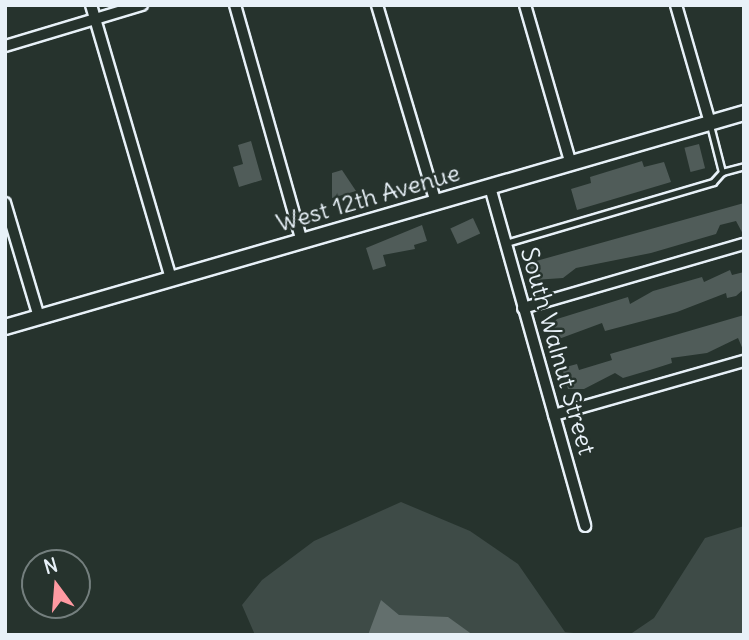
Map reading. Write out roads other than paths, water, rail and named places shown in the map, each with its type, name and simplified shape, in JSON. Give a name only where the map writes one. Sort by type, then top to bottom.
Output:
[{"type":"main road","name":"West 12th Avenue","points":[[5,327],[744,113]]},
{"type":"street","points":[[91,5],[171,279]]},
{"type":"street","points":[[5,46],[142,5]]},
{"type":"street","points":[[235,5],[302,241]]},
{"type":"street","points":[[377,5],[436,203]]},
{"type":"street","points":[[525,5],[571,163]]},
{"type":"street","points":[[676,5],[710,123]]},
{"type":"street","name":"South Walnut Street","points":[[490,187],[585,526]]},
{"type":"street","points":[[5,203],[39,317]]},
{"type":"street","points":[[523,308],[744,244]]},
{"type":"street","points":[[554,415],[744,361]]},
{"type":"lane","points":[[710,123],[722,172]]},
{"type":"lane","points":[[506,243],[713,182],[722,172],[744,166]]}]
